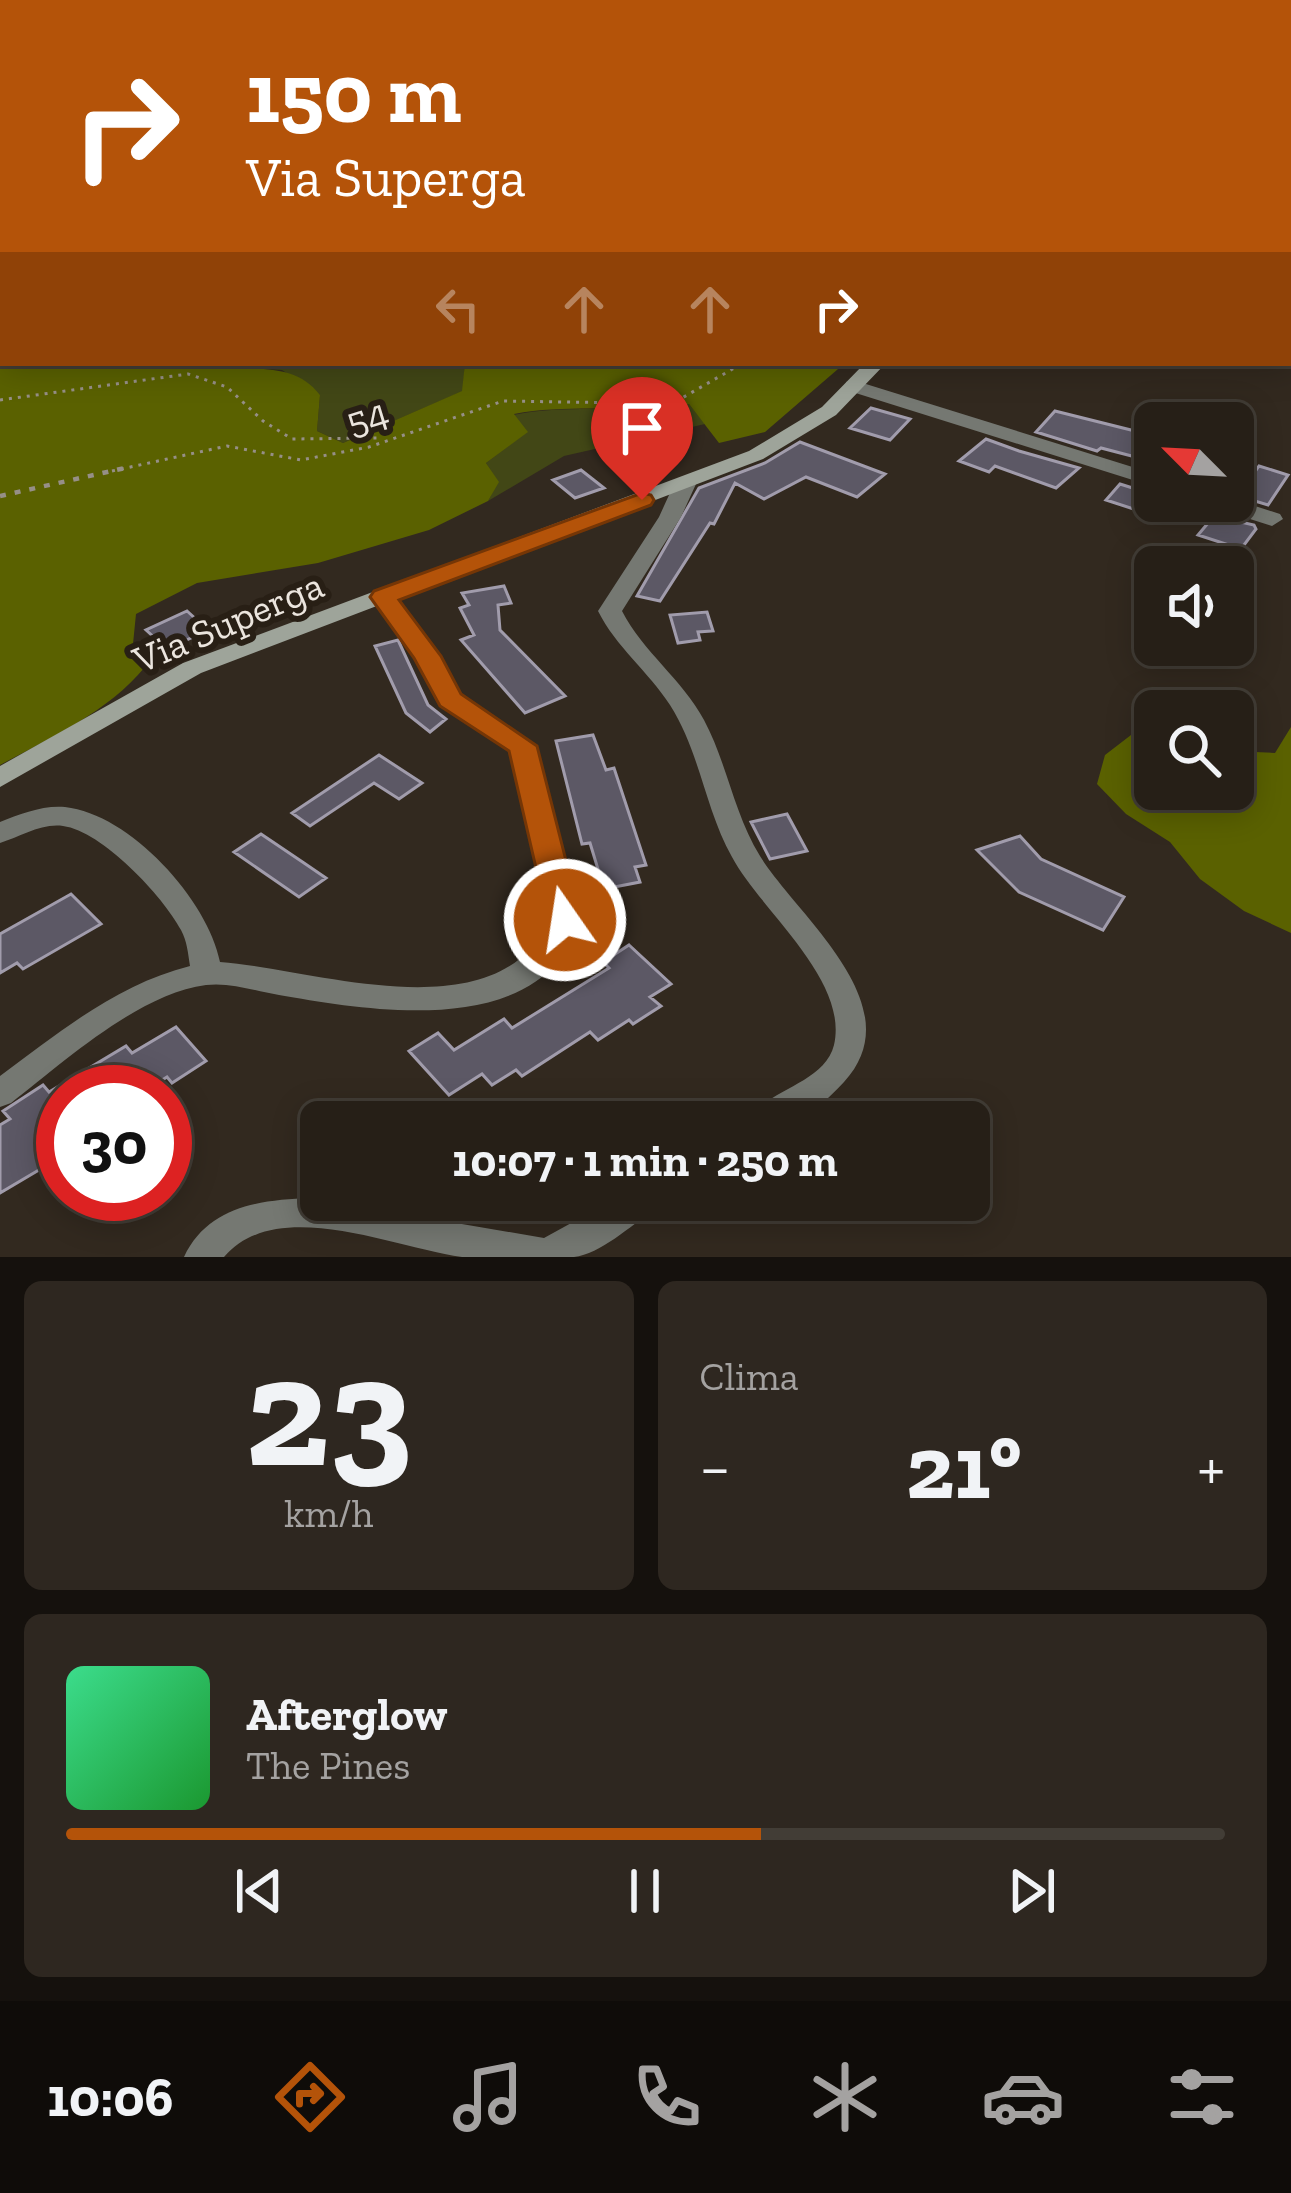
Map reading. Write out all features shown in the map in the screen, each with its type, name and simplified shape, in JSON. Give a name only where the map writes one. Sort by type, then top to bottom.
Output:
[{"type":"street","name":"Via Superga","points":[[0,778],[192,668],[756,455],[830,411],[873,366]]},
{"type":"street","points":[[854,386],[1134,474]]},
{"type":"street","points":[[685,484],[670,517],[610,611],[620,633],[682,705],[748,861],[823,959],[849,1008],[850,1047],[818,1089],[798,1101]]},
{"type":"street","points":[[1254,513],[1272,519]]},
{"type":"street","points":[[0,1094],[79,1035],[162,986],[207,974],[391,1000],[508,985],[548,952],[565,920],[522,746],[450,700],[428,656],[383,597]]},
{"type":"street","points":[[0,832],[32,819],[71,818],[101,832],[164,883],[198,933],[207,974]]},
{"type":"street","points":[[202,1257],[207,1246],[247,1219],[300,1217]]},
{"type":"street","points":[[343,1221],[490,1251],[543,1254],[603,1221]]},
{"type":"path","name":"54","points":[[0,496],[227,446],[302,460],[369,447],[503,401],[628,403],[682,398],[738,366]]},
{"type":"path","points":[[0,400],[188,374],[227,386],[292,440],[385,439]]},
{"type":"green space","points":[[0,366],[247,366],[279,371],[297,376],[320,395],[317,431],[343,443],[462,391],[465,366],[842,366],[765,432],[719,443],[689,404],[514,414],[528,432],[486,463],[499,482],[488,501],[429,530],[318,563],[197,583],[136,614],[133,644],[145,667],[96,711],[0,765]]},
{"type":"green space","points":[[465,366],[463,391],[343,443],[317,431],[320,395],[282,370],[248,368]]},
{"type":"green space","points":[[689,404],[705,424],[564,456],[488,501],[498,482],[486,463],[527,432],[513,415]]},
{"type":"green space","points":[[1291,727],[1291,933],[1244,911],[1200,879],[1170,842],[1126,814],[1097,784],[1105,755],[1134,735],[1134,810],[1254,810],[1254,752],[1275,753]]},
{"type":"building","points":[[871,408],[910,419],[890,440],[850,428]]},
{"type":"building","points":[[1055,411],[1134,431],[1134,457],[1097,451],[1036,432]]},
{"type":"building","points":[[986,439],[1079,468],[1056,488],[995,466],[989,472],[959,461]]},
{"type":"building","points":[[800,442],[885,474],[857,497],[806,477],[764,499],[735,483],[714,524],[710,523],[660,601],[637,596],[699,488],[765,463]]},
{"type":"building","points":[[1259,466],[1288,475],[1268,505],[1254,501],[1254,473]]},
{"type":"building","points":[[581,470],[604,488],[575,498],[553,480]]},
{"type":"building","points":[[1120,484],[1134,488],[1134,509],[1106,500]]},
{"type":"building","points":[[1209,522],[1241,522],[1256,529],[1243,546],[1198,535]]},
{"type":"building","points":[[504,586],[511,603],[498,605],[500,630],[565,696],[525,713],[461,640],[474,635],[460,608],[469,605],[462,593]]},
{"type":"building","points":[[187,611],[208,630],[167,649],[146,630]]},
{"type":"building","points":[[707,612],[713,631],[698,632],[700,640],[678,643],[670,615]]},
{"type":"building","points":[[398,640],[428,705],[446,719],[430,732],[406,713],[375,646]]},
{"type":"building","points":[[593,735],[606,770],[614,768],[646,865],[635,867],[640,882],[604,889],[590,843],[582,844],[556,741]]},
{"type":"building","points":[[379,755],[422,783],[399,799],[374,783],[310,826],[292,813]]},
{"type":"building","points":[[787,814],[807,851],[770,859],[751,822]]},
{"type":"building","points":[[261,834],[326,878],[299,897],[234,852]]},
{"type":"building","points":[[1020,836],[1041,859],[1124,897],[1103,930],[1019,892],[977,850]]},
{"type":"building","points":[[71,894],[101,924],[23,969],[17,963],[0,973],[0,934]]},
{"type":"building","points":[[629,945],[671,984],[650,997],[661,1006],[633,1024],[629,1020],[598,1040],[590,1032],[522,1076],[516,1070],[492,1085],[482,1074],[449,1095],[409,1051],[438,1033],[454,1050],[504,1019],[512,1028],[609,968],[603,962]]},
{"type":"building","points":[[176,1027],[206,1061],[192,1070],[192,1065],[94,1065],[126,1046],[132,1053]]},
{"type":"building","points":[[36,1090],[36,1172],[0,1193],[0,1125],[10,1119],[3,1111]]},
{"type":"route","points":[[565,920],[522,746],[450,700],[428,656],[383,597],[642,500]]}]
